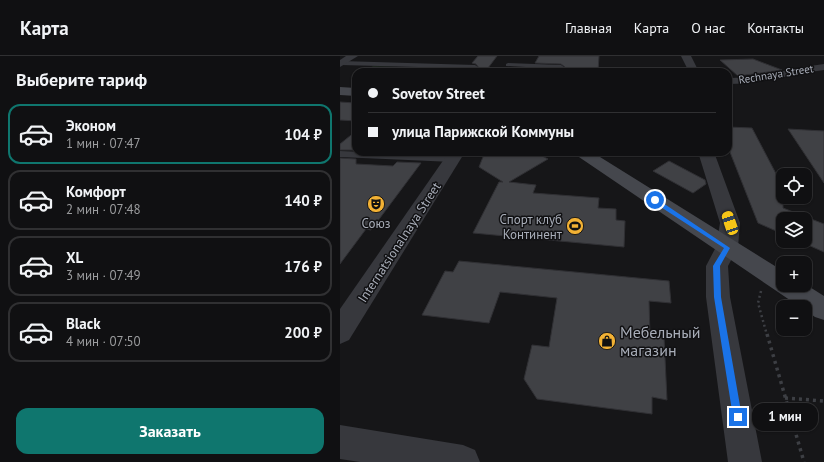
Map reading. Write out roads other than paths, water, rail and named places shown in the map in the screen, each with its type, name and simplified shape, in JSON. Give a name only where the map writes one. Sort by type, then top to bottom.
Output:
[{"type":"main road","points":[[340,91],[352,92]]},
{"type":"main road","points":[[587,156],[776,279]]},
{"type":"main road","points":[[797,292],[824,309]]},
{"type":"street","points":[[341,64],[353,56]]},
{"type":"street","points":[[686,56],[692,68]]},
{"type":"street","name":"Rechnaya Street","points":[[732,81],[744,81],[798,70],[824,67]]},
{"type":"street","name":"Internatsionalnaya Street","points":[[340,331],[455,156]]},
{"type":"street","points":[[707,156],[730,223],[727,248],[717,266],[718,297],[745,462]]},
{"type":"street","points":[[340,442],[463,462]]},
{"type":"lane","points":[[511,61],[508,65],[561,67]]},
{"type":"lane","points":[[341,64],[475,68]]},
{"type":"lane","points":[[459,68],[475,68]]},
{"type":"lane","points":[[340,154],[352,154]]},
{"type":"place","name":"Союз","points":[[376,204]]},
{"type":"place","name":"Спорт клуб Континент","points":[[575,226]]},
{"type":"place","name":"Мебельный магазин","points":[[607,341]]}]
